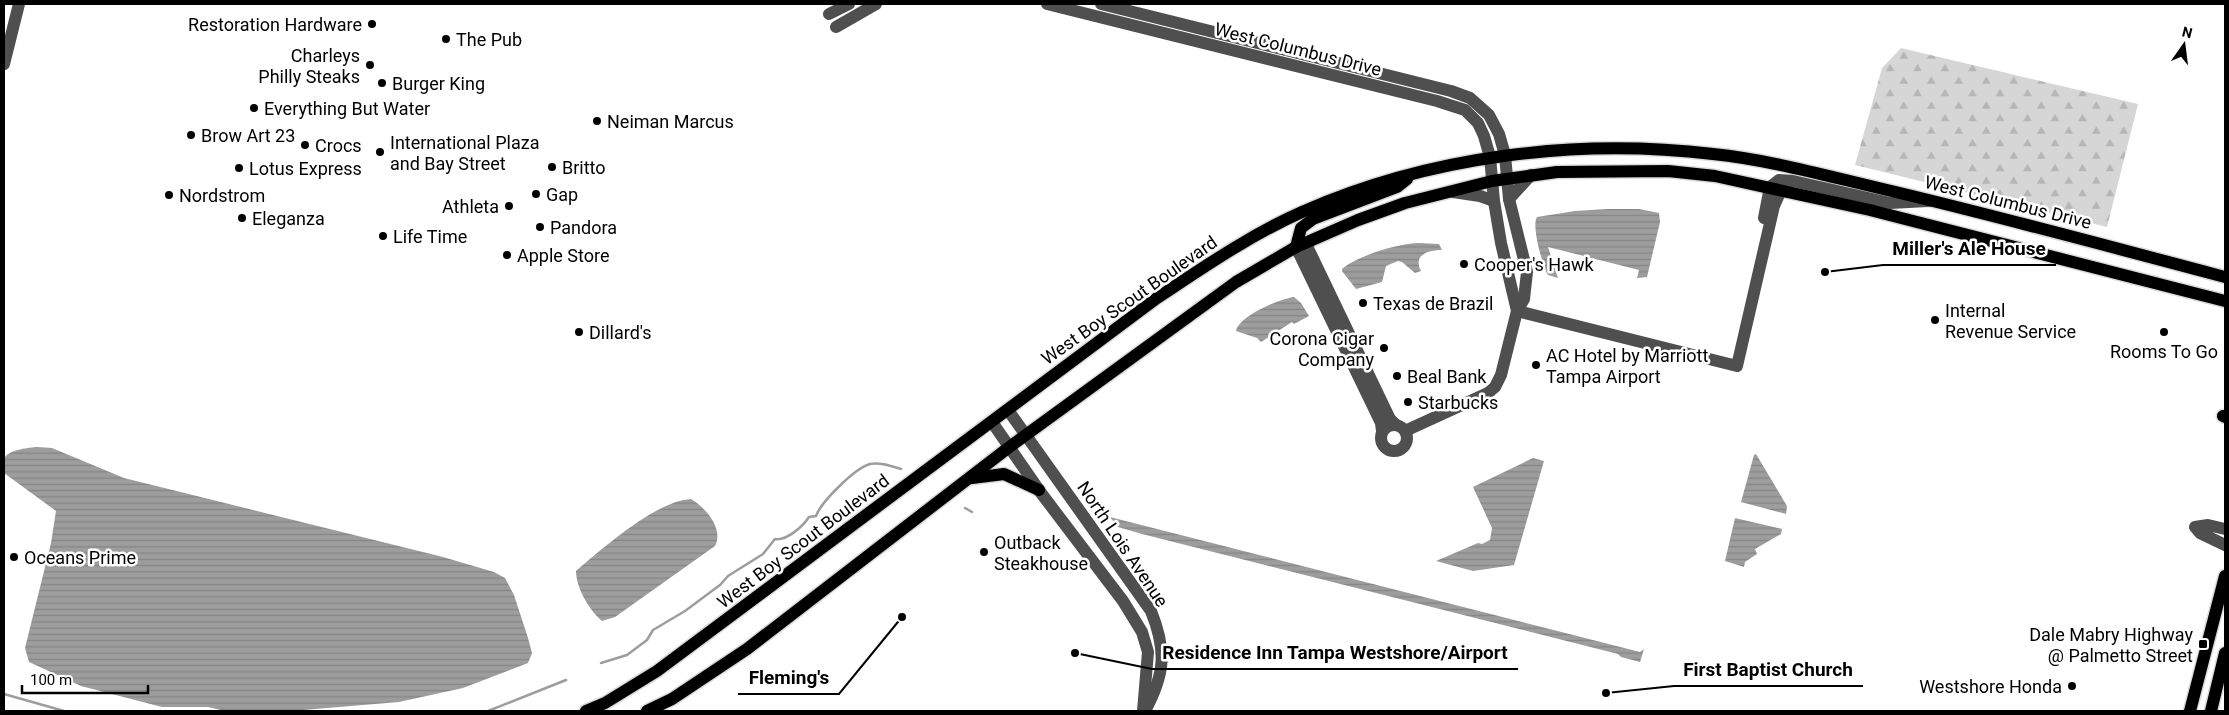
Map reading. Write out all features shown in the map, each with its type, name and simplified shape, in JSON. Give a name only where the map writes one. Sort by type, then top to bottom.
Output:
[{"type":"main road","name":"West Boy Scout Boulevard","points":[[586,711],[607,707],[657,671],[1157,298],[1221,255],[1301,212],[1385,181],[1506,154],[1573,150],[1663,150],[1715,154],[1780,165]]},
{"type":"main road","name":"West Columbus Drive","points":[[1780,165],[1936,201],[2225,277]]},
{"type":"main road","points":[[647,711],[672,699],[747,649],[1008,448],[1236,282],[1301,245],[1377,213],[1451,191],[1507,178],[1590,170],[1668,171],[1715,176],[1776,188],[2225,300]]},
{"type":"main road","points":[[1301,245],[1301,228],[1313,219],[1397,187],[1412,175]]},
{"type":"main road","points":[[967,479],[1004,474],[1039,490]]},
{"type":"main road","points":[[2190,711],[2225,576]]},
{"type":"main road","points":[[2211,711],[2225,653]]},
{"type":"main road","points":[[2199,679],[2217,684]]},
{"type":"street","points":[[4,64],[19,4]]},
{"type":"street","points":[[830,14],[849,4]]},
{"type":"street","points":[[836,27],[876,4]]},
{"type":"street","name":"West Columbus Drive","points":[[1047,4],[1437,101],[1465,110],[1478,123],[1490,157],[1494,201],[1517,311]]},
{"type":"street","name":"West Columbus Drive","points":[[1101,4],[1441,89],[1470,98],[1489,115],[1499,134],[1506,154],[1509,199],[1527,272],[1524,299],[1517,311],[1501,375],[1496,387],[1488,393],[1400,428]]},
{"type":"street","points":[[1509,199],[1531,175]]},
{"type":"street","points":[[1517,311],[1737,366],[1751,304],[1754,268],[1778,180],[1890,203],[1936,201]]},
{"type":"street","points":[[1451,191],[1480,196],[1494,201]]},
{"type":"street","points":[[1301,245],[1351,336],[1390,419],[1407,436],[1405,445],[1393,451],[1382,444],[1381,423],[1345,348],[1301,245]]},
{"type":"street","points":[[1345,348],[1351,336]]},
{"type":"street","name":"North Lois Avenue","points":[[1008,410],[1151,611],[1157,628],[1162,656],[1158,686],[1144,711]]},
{"type":"street","name":"North Lois Avenue","points":[[992,422],[1008,448],[1142,632],[1148,652],[1144,711]]},
{"type":"street","points":[[1382,431],[1388,426],[1400,428]]},
{"type":"street","points":[[2225,529],[2201,525],[2194,527],[2200,533],[2225,545]]},
{"type":"green space","points":[[1901,48],[2138,104],[2107,227],[1855,165],[1882,68]]},
{"type":"shaded area","points":[[1639,209],[1659,213],[1660,222],[1647,277],[1637,278],[1639,270],[1548,247],[1558,278],[1548,275],[1543,264],[1535,228],[1537,217],[1575,211]]},
{"type":"shaded area","points":[[1419,243],[1439,244],[1442,250],[1428,252],[1421,257],[1419,265],[1421,271],[1415,273],[1398,261],[1386,266],[1382,282],[1356,289],[1342,271],[1342,269],[1358,259],[1379,251],[1401,245]]},
{"type":"shaded area","points":[[1294,297],[1301,303],[1309,316],[1294,324],[1292,322],[1261,342],[1257,338],[1236,331],[1244,320],[1260,309]]},
{"type":"shaded area","points":[[36,447],[52,448],[124,478],[443,557],[494,572],[505,578],[514,595],[532,653],[528,663],[463,688],[399,702],[291,711],[225,711],[208,707],[162,707],[81,686],[29,662],[25,648],[51,543],[56,511],[4,473],[4,459],[9,453]]},
{"type":"shaded area","points":[[1756,454],[1787,506],[1786,514],[1741,502],[1754,455]]},
{"type":"shaded area","points":[[1533,458],[1544,461],[1514,565],[1473,571],[1436,561],[1478,543],[1482,544],[1490,540],[1492,528],[1473,487]]},
{"type":"shaded area","points":[[691,499],[708,513],[712,520],[717,533],[715,546],[615,617],[602,621],[592,611],[584,598],[578,584],[576,571],[630,527],[662,508]]},
{"type":"shaded area","points":[[1110,517],[1640,652],[1644,649],[1640,662],[1621,657],[1618,654],[1142,534],[1118,527]]},
{"type":"shaded area","points":[[1735,518],[1782,529],[1781,534],[1755,549],[1757,554],[1745,562],[1744,567],[1725,561]]},
{"type":"waterway","points":[[601,663],[627,655],[647,640],[653,630],[685,611],[720,585],[728,576],[763,554],[775,539],[785,538],[803,525],[809,517],[816,516],[824,503],[839,486],[856,472],[870,464],[886,465],[901,469]]},
{"type":"waterway","points":[[965,508],[972,512]]},
{"type":"waterway","points":[[488,711],[566,680]]},
{"type":"waterway","points":[[4,694],[64,711]]},
{"type":"place","name":"Restoration Hardware","points":[[372,24]]},
{"type":"place","name":"The Pub","points":[[446,39]]},
{"type":"place","name":"Charleys Philly Steaks","points":[[370,65]]},
{"type":"place","name":"Burger King","points":[[382,83]]},
{"type":"place","name":"Everything But Water","points":[[254,108]]},
{"type":"place","name":"Neiman Marcus","points":[[597,121]]},
{"type":"place","name":"Brow Art 23","points":[[191,135]]},
{"type":"place","name":"Crocs","points":[[305,145]]},
{"type":"place","name":"International Plaza and Bay Street","points":[[380,152]]},
{"type":"place","name":"Britto","points":[[552,167]]},
{"type":"place","name":"Lotus Express","points":[[239,168]]},
{"type":"place","name":"Gap","points":[[536,194]]},
{"type":"place","name":"Nordstrom","points":[[169,195]]},
{"type":"place","name":"Athleta","points":[[509,206]]},
{"type":"place","name":"Eleganza","points":[[242,218]]},
{"type":"place","name":"Pandora","points":[[540,227]]},
{"type":"place","name":"Life Time","points":[[383,236]]},
{"type":"place","name":"Apple Store","points":[[507,255]]},
{"type":"place","name":"Cooper's Hawk","points":[[1464,264]]},
{"type":"place","name":"Miller's Ale House","points":[[1825,272]]},
{"type":"place","name":"Texas de Brazil","points":[[1363,303]]},
{"type":"place","name":"Internal Revenue Service","points":[[1935,320]]},
{"type":"place","name":"Dillard's","points":[[579,332]]},
{"type":"place","name":"Rooms To Go","points":[[2164,332]]},
{"type":"place","name":"Corona Cigar Company","points":[[1384,348]]},
{"type":"place","name":"AC Hotel by Marriott Tampa Airport","points":[[1536,365]]},
{"type":"place","name":"Beal Bank","points":[[1397,376]]},
{"type":"place","name":"Starbucks","points":[[1408,402]]},
{"type":"place","name":"Outback Steakhouse","points":[[984,552]]},
{"type":"place","name":"Oceans Prime","points":[[14,557]]},
{"type":"place","name":"Fleming's","points":[[902,617]]},
{"type":"place","name":"Dale Mabry Highway @ Palmetto Street","points":[[2203,644]]},
{"type":"place","name":"Residence Inn Tampa Westshore/Airport","points":[[1075,653]]},
{"type":"place","name":"Westshore Honda","points":[[2072,686]]},
{"type":"place","name":"First Baptist Church","points":[[1606,693]]}]
